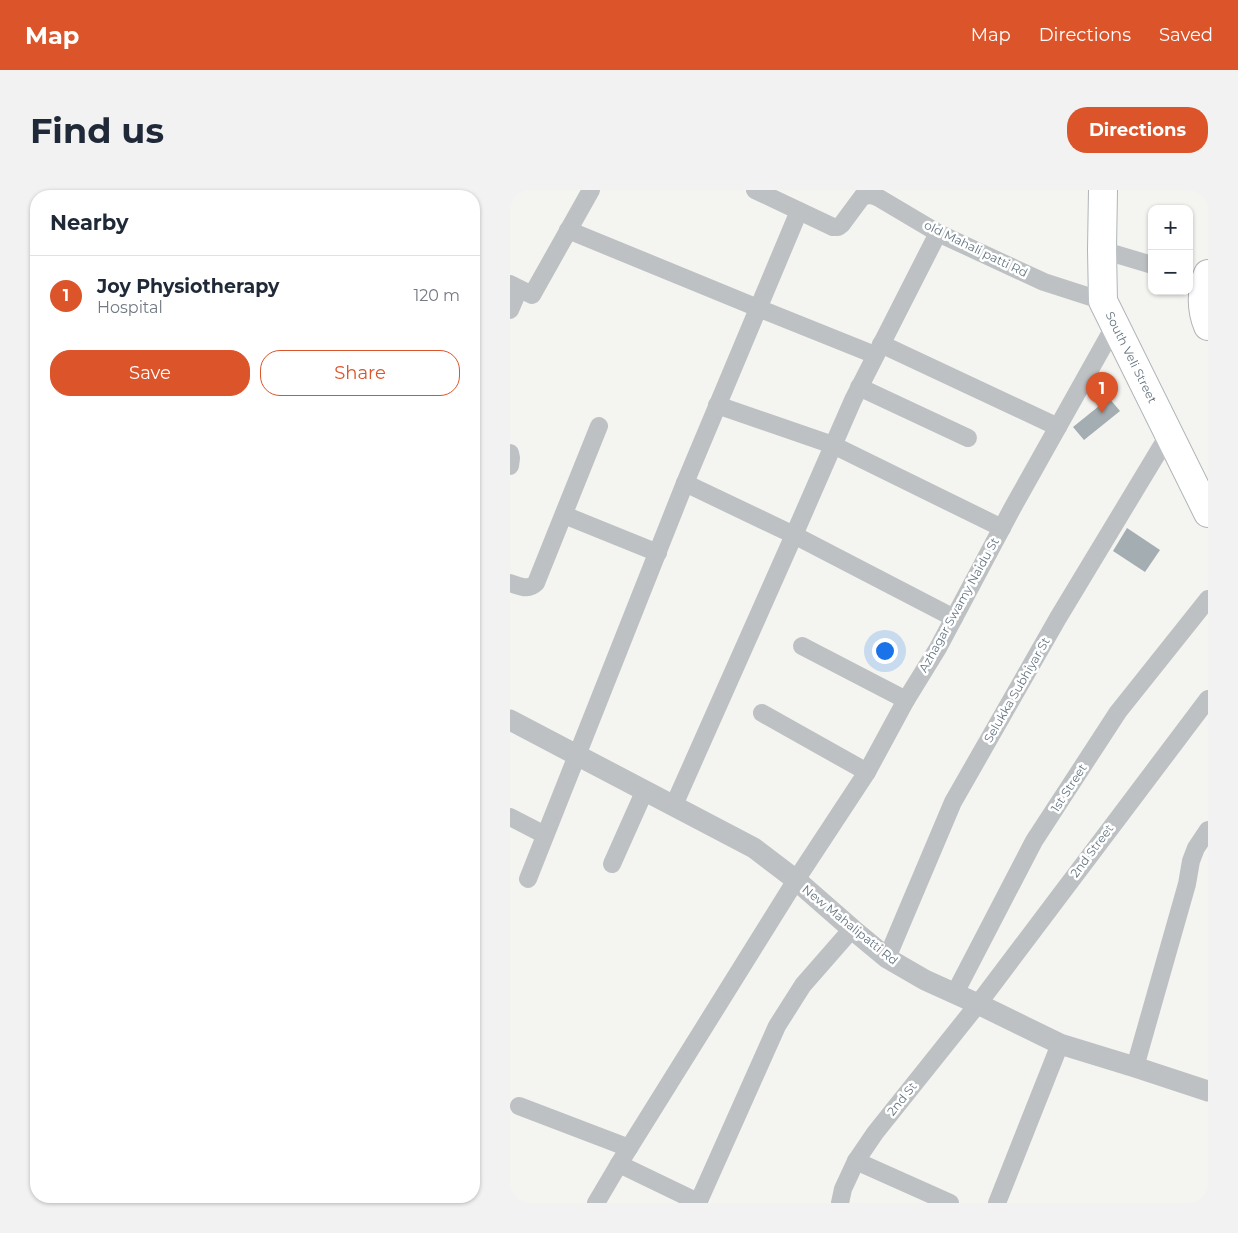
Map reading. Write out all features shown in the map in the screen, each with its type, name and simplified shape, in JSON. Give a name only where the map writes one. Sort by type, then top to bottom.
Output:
[{"type":"main road","name":"South Veli Street","points":[[1103,190],[1103,301],[1208,513]]},
{"type":"main road","points":[[1201,277],[1205,317],[1208,326]]},
{"type":"street","points":[[510,310],[515,286],[532,295],[591,190]]},
{"type":"street","name":"old Mahali patti Rd","points":[[754,190],[838,227],[842,224],[863,192],[879,198],[938,233],[1044,282],[1103,301]]},
{"type":"street","points":[[528,879],[685,482],[799,211]]},
{"type":"street","points":[[568,230],[758,308],[878,350],[1058,427]]},
{"type":"street","points":[[674,805],[859,387],[938,233]]},
{"type":"street","points":[[1102,250],[1148,264]]},
{"type":"street","name":"Azhagar Swamy Naidu St","points":[[596,1203],[796,880],[867,772],[906,700],[938,648],[1002,528],[1115,325]]},
{"type":"street","points":[[859,387],[968,438]]},
{"type":"street","points":[[717,404],[833,445],[1002,528]]},
{"type":"street","points":[[510,583],[528,588],[536,583],[599,426]]},
{"type":"street","name":"Selukka Subhiyar St","points":[[887,958],[953,802],[1058,618],[1169,434]]},
{"type":"street","points":[[510,453],[510,466]]},
{"type":"street","points":[[685,482],[794,535],[954,618]]},
{"type":"street","points":[[564,515],[658,554]]},
{"type":"street","name":"1st Street","points":[[955,993],[1034,841],[1118,712],[1208,599]]},
{"type":"street","points":[[802,646],[906,700]]},
{"type":"street","name":"2nd Street","points":[[978,1004],[1208,699]]},
{"type":"street","points":[[762,713],[867,772]]},
{"type":"street","name":"New Mahalipatti Rd","points":[[510,720],[754,848],[796,880],[887,958],[925,980],[1060,1044],[1208,1091]]},
{"type":"street","points":[[612,864],[645,790]]},
{"type":"street","points":[[510,817],[546,834]]},
{"type":"street","points":[[1135,1067],[1196,848],[1208,830]]},
{"type":"street","points":[[619,1164],[698,1202],[777,1026],[803,985],[852,929]]},
{"type":"street","name":"2nd St","points":[[840,1203],[843,1189],[856,1161],[875,1133],[978,1004]]},
{"type":"street","points":[[997,1203],[1060,1044]]},
{"type":"street","points":[[519,1106],[629,1148]]},
{"type":"street","points":[[856,1161],[950,1203]]},
{"type":"building","points":[[1109,398],[1120,411],[1084,440],[1073,427]]},
{"type":"building","points":[[1127,528],[1160,550],[1145,572],[1113,551]]},
{"type":"place","name":"Joy Physiotherapy","points":[[1102,413]]}]
